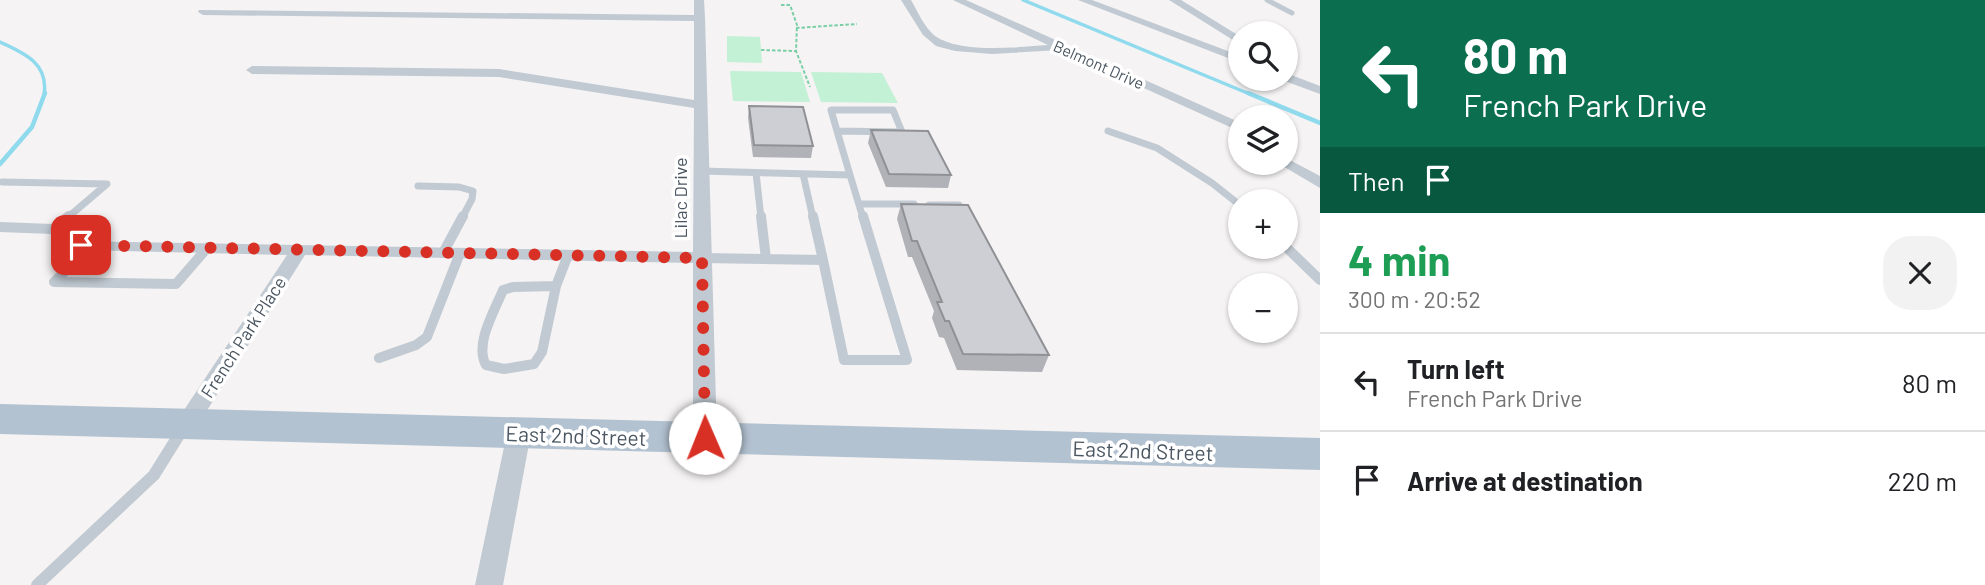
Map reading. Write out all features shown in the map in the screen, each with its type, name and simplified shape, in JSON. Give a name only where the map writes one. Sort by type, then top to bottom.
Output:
[{"type":"main road","name":"East 2nd Street","points":[[0,419],[1320,454]]},
{"type":"street","name":"Lilac Drive","points":[[699,0],[705,438]]},
{"type":"street","points":[[906,0],[929,36],[947,46],[1035,50],[1060,47]]},
{"type":"street","name":"Belmont Drive","points":[[958,0],[1228,122]]},
{"type":"street","points":[[1083,0],[1228,55]]},
{"type":"street","points":[[1174,0],[1228,35]]},
{"type":"street","points":[[203,12],[700,18]]},
{"type":"street","points":[[1219,51],[1228,48]]},
{"type":"street","points":[[252,70],[499,73],[701,105]]},
{"type":"street","points":[[1298,82],[1320,90]]},
{"type":"street","points":[[1298,169],[1320,183]]},
{"type":"street","points":[[86,245],[702,258]]},
{"type":"street","name":"French Park Place","points":[[186,425],[299,250]]},
{"type":"street","points":[[489,585],[519,433]]},
{"type":"lane","points":[[1266,0],[1292,13]]},
{"type":"lane","points":[[803,174],[844,360],[907,360],[850,175],[837,131],[831,110],[893,110],[901,132],[837,131]]},
{"type":"lane","points":[[1108,131],[1157,148],[1228,196]]},
{"type":"lane","points":[[701,171],[850,175]]},
{"type":"lane","points":[[756,173],[766,259]]},
{"type":"lane","points":[[2,182],[107,184],[53,229]]},
{"type":"lane","points":[[379,358],[416,345],[427,337],[451,253],[472,199],[473,191],[459,187],[418,186]]},
{"type":"lane","points":[[859,204],[959,205]]},
{"type":"lane","points":[[0,227],[64,231],[86,245],[54,282],[176,284],[208,247]]},
{"type":"lane","points":[[556,286],[513,287],[503,290],[484,338],[482,358],[486,365],[503,369],[534,363],[542,352],[556,286],[568,255]]},
{"type":"lane","points":[[702,258],[823,260]]},
{"type":"lane","points":[[1298,259],[1320,280]]},
{"type":"lane","points":[[37,585],[153,475],[186,425]]},
{"type":"path","points":[[780,5],[790,5],[796,17],[796,51],[810,87]]},
{"type":"path","points":[[796,28],[857,23]]},
{"type":"path","points":[[761,50],[796,51]]},
{"type":"green space","points":[[727,36],[760,37],[762,63],[727,62]]},
{"type":"green space","points":[[730,71],[801,72],[810,102],[733,101]]},
{"type":"green space","points":[[811,72],[882,73],[898,103],[821,102]]},
{"type":"building","points":[[749,106],[803,107],[813,146],[754,145]]},
{"type":"building","points":[[871,130],[928,131],[951,175],[889,174]]},
{"type":"building","points":[[901,204],[968,205],[1049,355],[963,354],[949,321],[945,321],[937,302],[942,302],[917,241],[912,241]]},
{"type":"waterway","points":[[1023,0],[1252,95]]},
{"type":"waterway","points":[[0,42],[26,55],[39,68],[45,84],[44,95]]},
{"type":"waterway","points":[[0,164],[32,127],[45,93]]},
{"type":"waterway","points":[[1248,93],[1320,123]]},
{"type":"route","points":[[81,245],[702,258],[705,438]]}]
